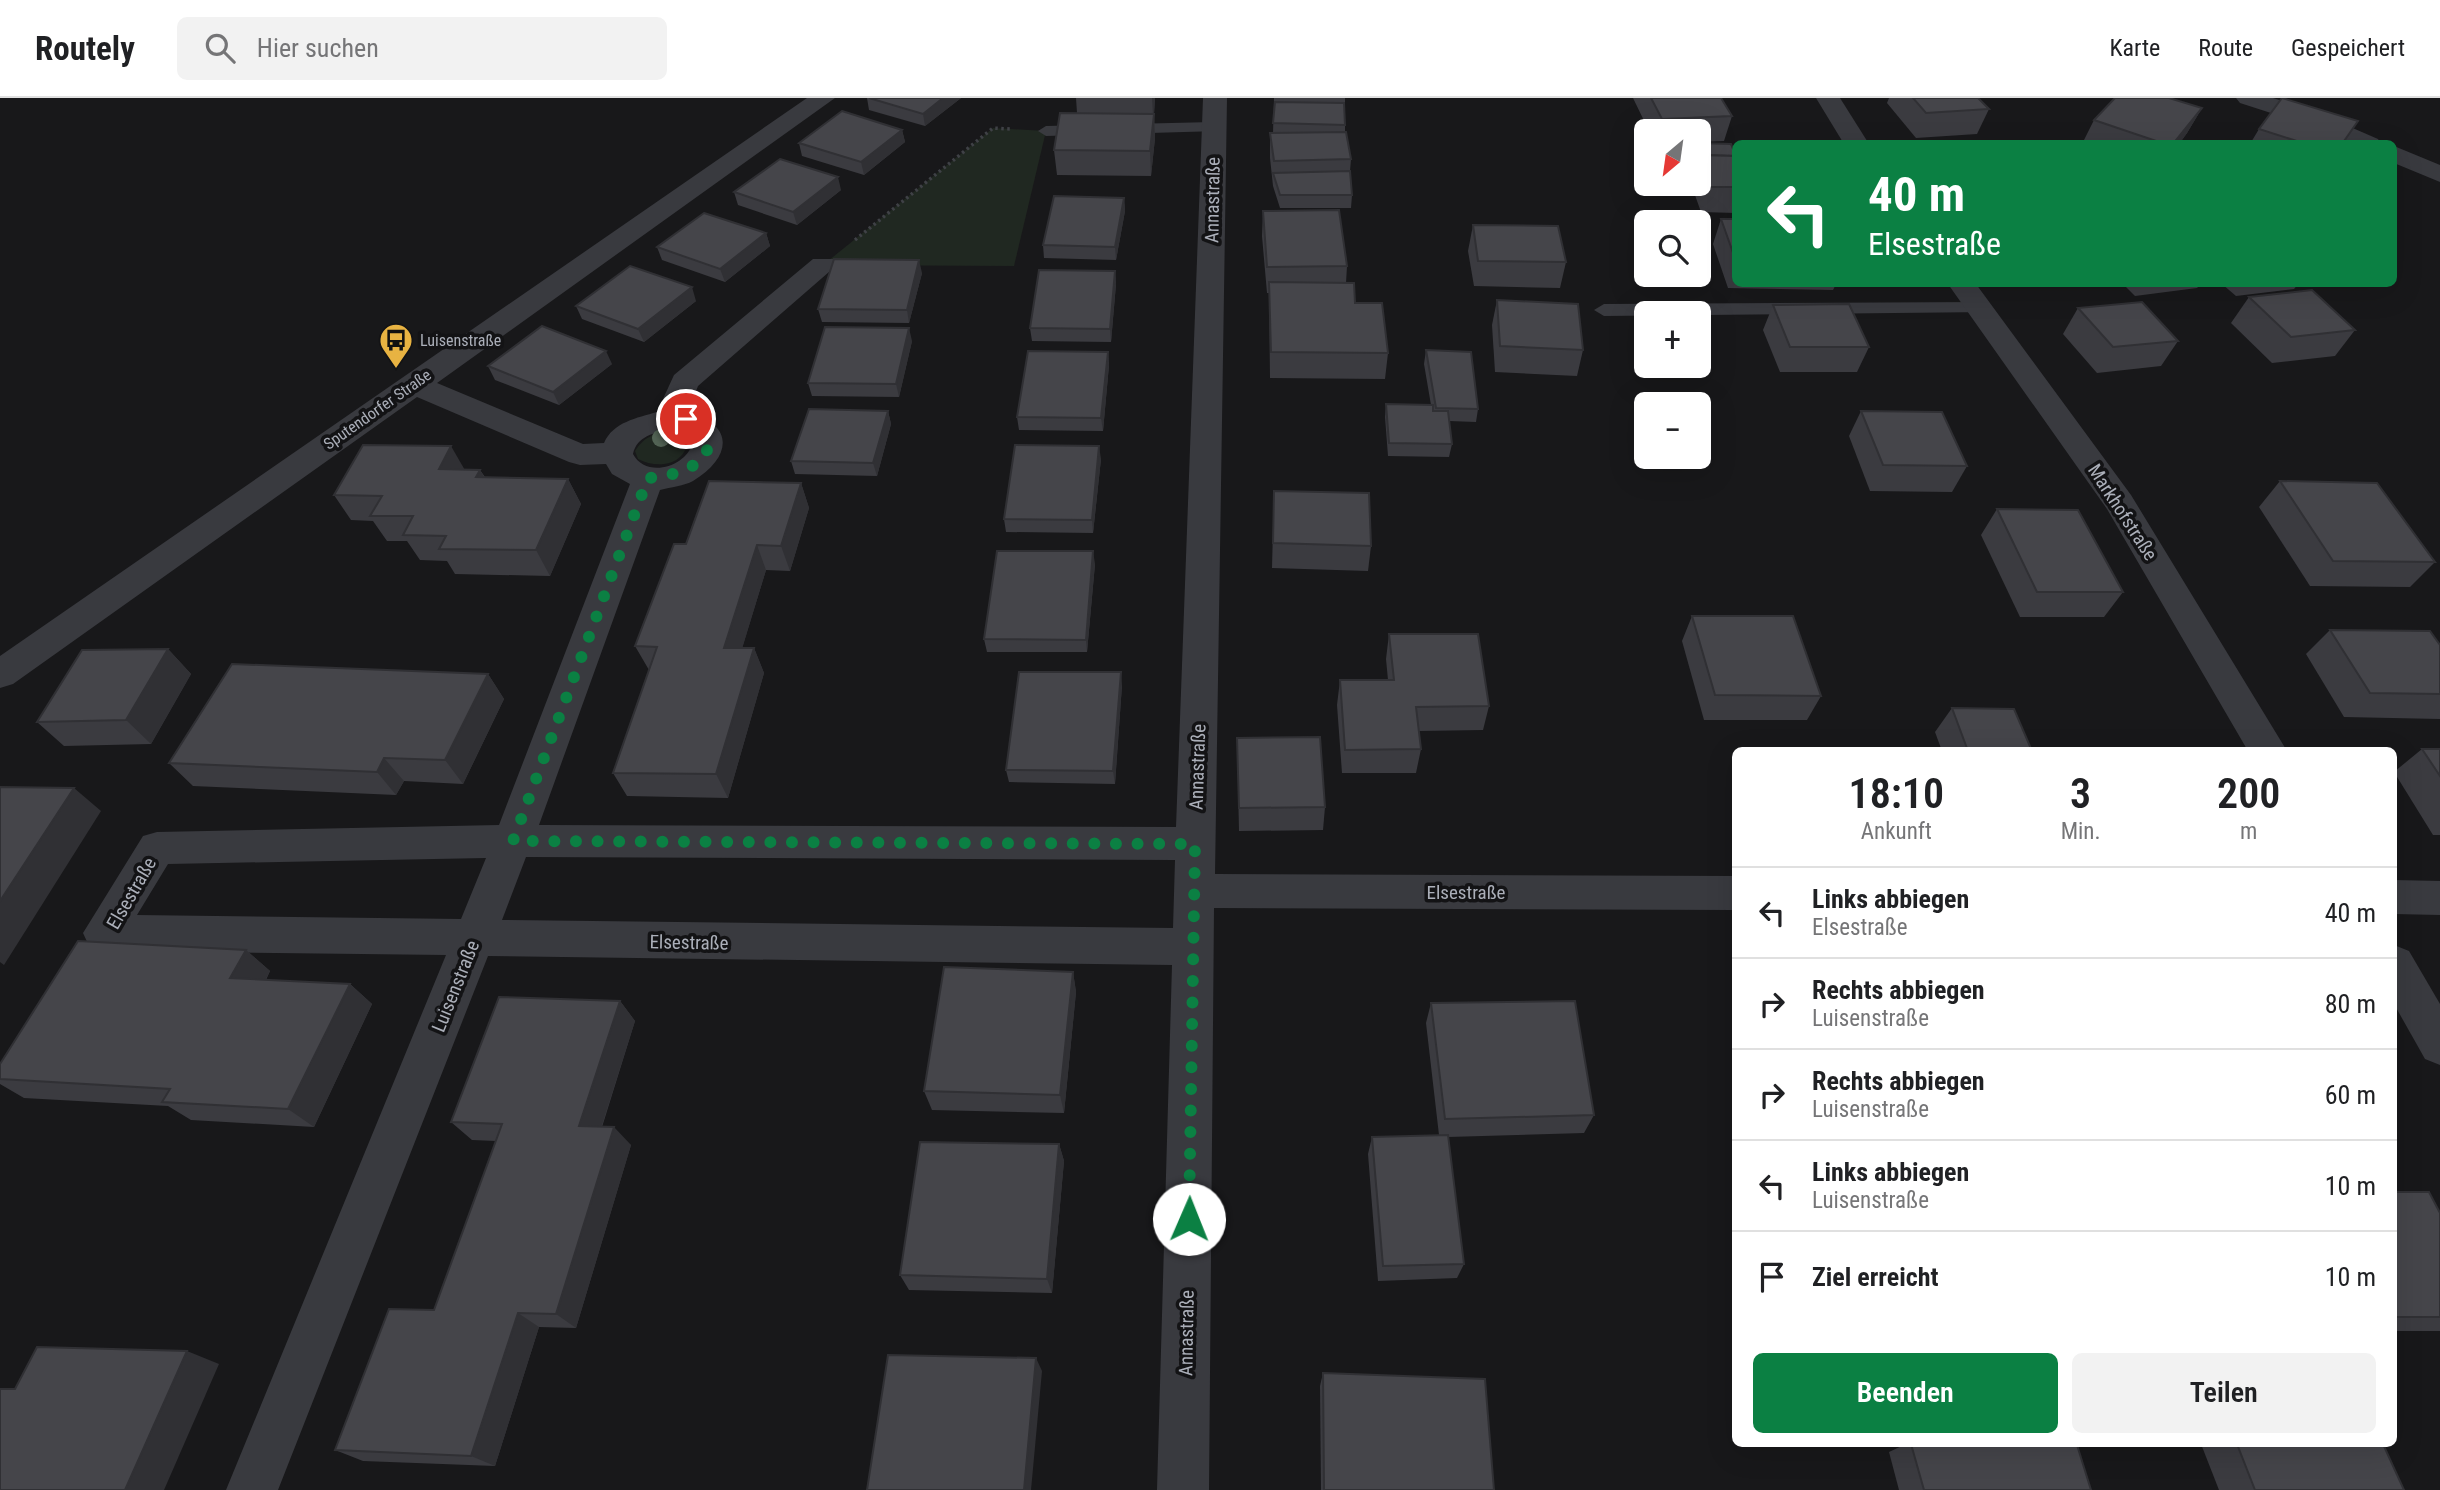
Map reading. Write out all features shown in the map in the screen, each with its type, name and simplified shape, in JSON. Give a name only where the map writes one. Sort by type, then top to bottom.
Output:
[{"type":"street","name":"Sputendorfer Straße","points":[[0,674],[823,98]]},
{"type":"street","points":[[1828,98],[1854,140]]},
{"type":"street","points":[[2248,98],[2302,115],[2360,140]]},
{"type":"street","name":"Annastraße","points":[[1183,1490],[1195,844],[1214,113]]},
{"type":"street","points":[[2397,155],[2440,174]]},
{"type":"street","points":[[670,419],[685,382],[823,265]]},
{"type":"street","name":"Markhofstraße","points":[[1964,287],[2120,503],[2266,747]]},
{"type":"street","points":[[412,384],[580,455],[616,453]]},
{"type":"street","points":[[670,419],[686,419],[707,432],[710,442],[706,453],[682,472],[648,478],[624,470],[617,462],[616,453],[620,443],[634,430],[670,419]]},
{"type":"street","name":"Luisenstraße","points":[[252,1490],[513,841],[648,478]]},
{"type":"street","name":"Elsestraße","points":[[1194,947],[474,940],[104,933],[157,848],[513,841],[1195,844]]},
{"type":"street","name":"Elsestraße","points":[[1195,891],[1732,893]]},
{"type":"street","points":[[2397,897],[2440,898]]},
{"type":"street","points":[[2397,969],[2440,1045]]},
{"type":"lane","name":"Annastraße","points":[[1045,131],[1214,113]]},
{"type":"lane","points":[[1604,310],[1982,308]]},
{"type":"path","points":[[823,265],[993,128],[1045,131]]},
{"type":"shaded area","points":[[993,128],[1046,131],[1014,266],[823,265]]},
{"type":"shaded area","points":[[669,431],[688,441],[681,456],[661,464],[638,459],[635,451],[645,439]]},
{"type":"building","points":[[869,98],[943,98],[923,114]]},
{"type":"building","points":[[1651,98],[1721,98],[1732,116],[1662,119]]},
{"type":"building","points":[[1913,98],[1978,98],[1989,109],[1926,113]]},
{"type":"building","points":[[2115,98],[2169,98],[2202,108],[2176,140],[2153,140],[2094,120]]},
{"type":"building","points":[[2282,98],[2358,121],[2345,140],[2293,140],[2259,129]]},
{"type":"building","points":[[1275,102],[1344,103],[1345,125],[1273,123]]},
{"type":"building","points":[[842,111],[902,130],[861,162],[799,143]]},
{"type":"building","points":[[1060,113],[1154,114],[1150,151],[1054,150]]},
{"type":"building","points":[[1346,132],[1351,159],[1274,161],[1270,133]]},
{"type":"building","points":[[1712,143],[1731,144],[1732,156],[1712,155]]},
{"type":"building","points":[[1712,155],[1732,156],[1732,187],[1712,187]]},
{"type":"building","points":[[780,159],[838,177],[793,212],[734,192]]},
{"type":"building","points":[[1350,171],[1352,195],[1280,195],[1273,173]]},
{"type":"building","points":[[1054,196],[1124,198],[1115,247],[1043,245]]},
{"type":"building","points":[[1339,210],[1347,266],[1267,267],[1263,211]]},
{"type":"building","points":[[704,213],[766,233],[720,269],[657,247]]},
{"type":"building","points":[[1721,219],[1732,219],[1732,250]]},
{"type":"building","points":[[1473,225],[1558,226],[1566,262],[1478,261]]},
{"type":"building","points":[[834,259],[919,260],[907,310],[818,309]]},
{"type":"building","points":[[630,266],[692,287],[638,329],[576,306]]},
{"type":"building","points":[[1039,270],[1115,271],[1110,329],[1030,328]]},
{"type":"building","points":[[1269,282],[1354,283],[1355,303],[1382,303],[1388,353],[1271,352]]},
{"type":"building","points":[[2312,290],[2355,330],[2291,337],[2249,297]]},
{"type":"building","points":[[1497,300],[1578,304],[1583,350],[1500,346]]},
{"type":"building","points":[[2142,302],[2178,341],[2113,347],[2078,308]]},
{"type":"building","points":[[1849,304],[1869,347],[1790,347],[1773,305]]},
{"type":"building","points":[[542,326],[606,351],[553,392],[488,366]]},
{"type":"building","points":[[825,327],[909,328],[896,384],[808,383]]},
{"type":"building","points":[[1426,350],[1471,352],[1478,409],[1436,408]]},
{"type":"building","points":[[1028,351],[1108,352],[1101,418],[1017,417]]},
{"type":"building","points":[[1386,404],[1433,405],[1433,411],[1448,411],[1452,444],[1389,443]]},
{"type":"building","points":[[809,409],[888,411],[873,463],[791,461]]},
{"type":"building","points":[[1861,411],[1942,412],[1967,466],[1883,465]]},
{"type":"building","points":[[363,445],[451,446],[439,469],[480,470],[476,477],[568,479],[536,550],[439,549],[446,536],[403,535],[413,516],[370,516],[382,496],[334,495]]},
{"type":"building","points":[[1015,445],[1099,446],[1092,520],[1004,519]]},
{"type":"building","points":[[709,481],[801,483],[781,546],[757,545],[724,648],[754,648],[716,774],[613,773],[657,647],[635,646],[674,544],[686,544]]},
{"type":"building","points":[[2280,481],[2377,483],[2435,562],[2333,561]]},
{"type":"building","points":[[1274,491],[1369,493],[1371,546],[1273,543]]},
{"type":"building","points":[[1997,509],[2078,510],[2123,592],[2037,592]]},
{"type":"building","points":[[997,551],[1093,551],[1086,640],[984,639]]},
{"type":"building","points":[[1692,616],[1793,616],[1821,696],[1715,695]]},
{"type":"building","points":[[2330,630],[2430,631],[2440,645],[2440,694],[2370,693]]},
{"type":"building","points":[[1389,634],[1478,634],[1489,706],[1416,707],[1421,749],[1345,750],[1340,680],[1394,680]]},
{"type":"building","points":[[168,649],[126,720],[37,722],[82,650]]},
{"type":"building","points":[[232,664],[488,674],[445,760],[384,758],[377,772],[169,763]]},
{"type":"building","points":[[1019,672],[1121,672],[1113,771],[1006,770]]},
{"type":"building","points":[[1952,708],[2014,709],[2030,747],[1967,747]]},
{"type":"building","points":[[1320,737],[1325,807],[1239,808],[1237,738]]},
{"type":"building","points":[[2422,749],[2440,749],[2440,776]]},
{"type":"building","points":[[0,787],[74,788],[0,901]]},
{"type":"building","points":[[78,941],[246,950],[230,978],[350,984],[288,1109],[162,1102],[170,1089],[0,1079],[0,1064]]},
{"type":"building","points":[[944,967],[1073,972],[1060,1095],[924,1091]]},
{"type":"building","points":[[499,997],[620,1001],[579,1126],[614,1127],[556,1314],[518,1313],[471,1456],[335,1450],[389,1309],[434,1310],[502,1124],[451,1122]]},
{"type":"building","points":[[1575,1001],[1594,1115],[1445,1119],[1431,1003]]},
{"type":"building","points":[[1448,1135],[1464,1264],[1383,1266],[1372,1137]]},
{"type":"building","points":[[920,1142],[1059,1144],[1047,1279],[900,1275]]},
{"type":"building","points":[[2397,1192],[2429,1192],[2440,1213],[2440,1317],[2397,1317]]},
{"type":"building","points":[[37,1347],[187,1351],[125,1490],[0,1490],[0,1389],[15,1389]]},
{"type":"building","points":[[888,1355],[1036,1358],[1024,1490],[867,1490]]},
{"type":"building","points":[[1323,1373],[1485,1379],[1494,1490],[1324,1490]]},
{"type":"building","points":[[1912,1447],[2078,1447],[2091,1490],[1924,1490]]},
{"type":"building","points":[[2238,1447],[2384,1447],[2404,1490],[2255,1490]]},
{"type":"place","name":"Luisenstraße","points":[[396,370]]},
{"type":"route","points":[[686,419],[707,432],[710,442],[706,453],[697,463],[682,472],[666,477],[648,478],[513,841],[1195,844],[1189,1219]]}]
